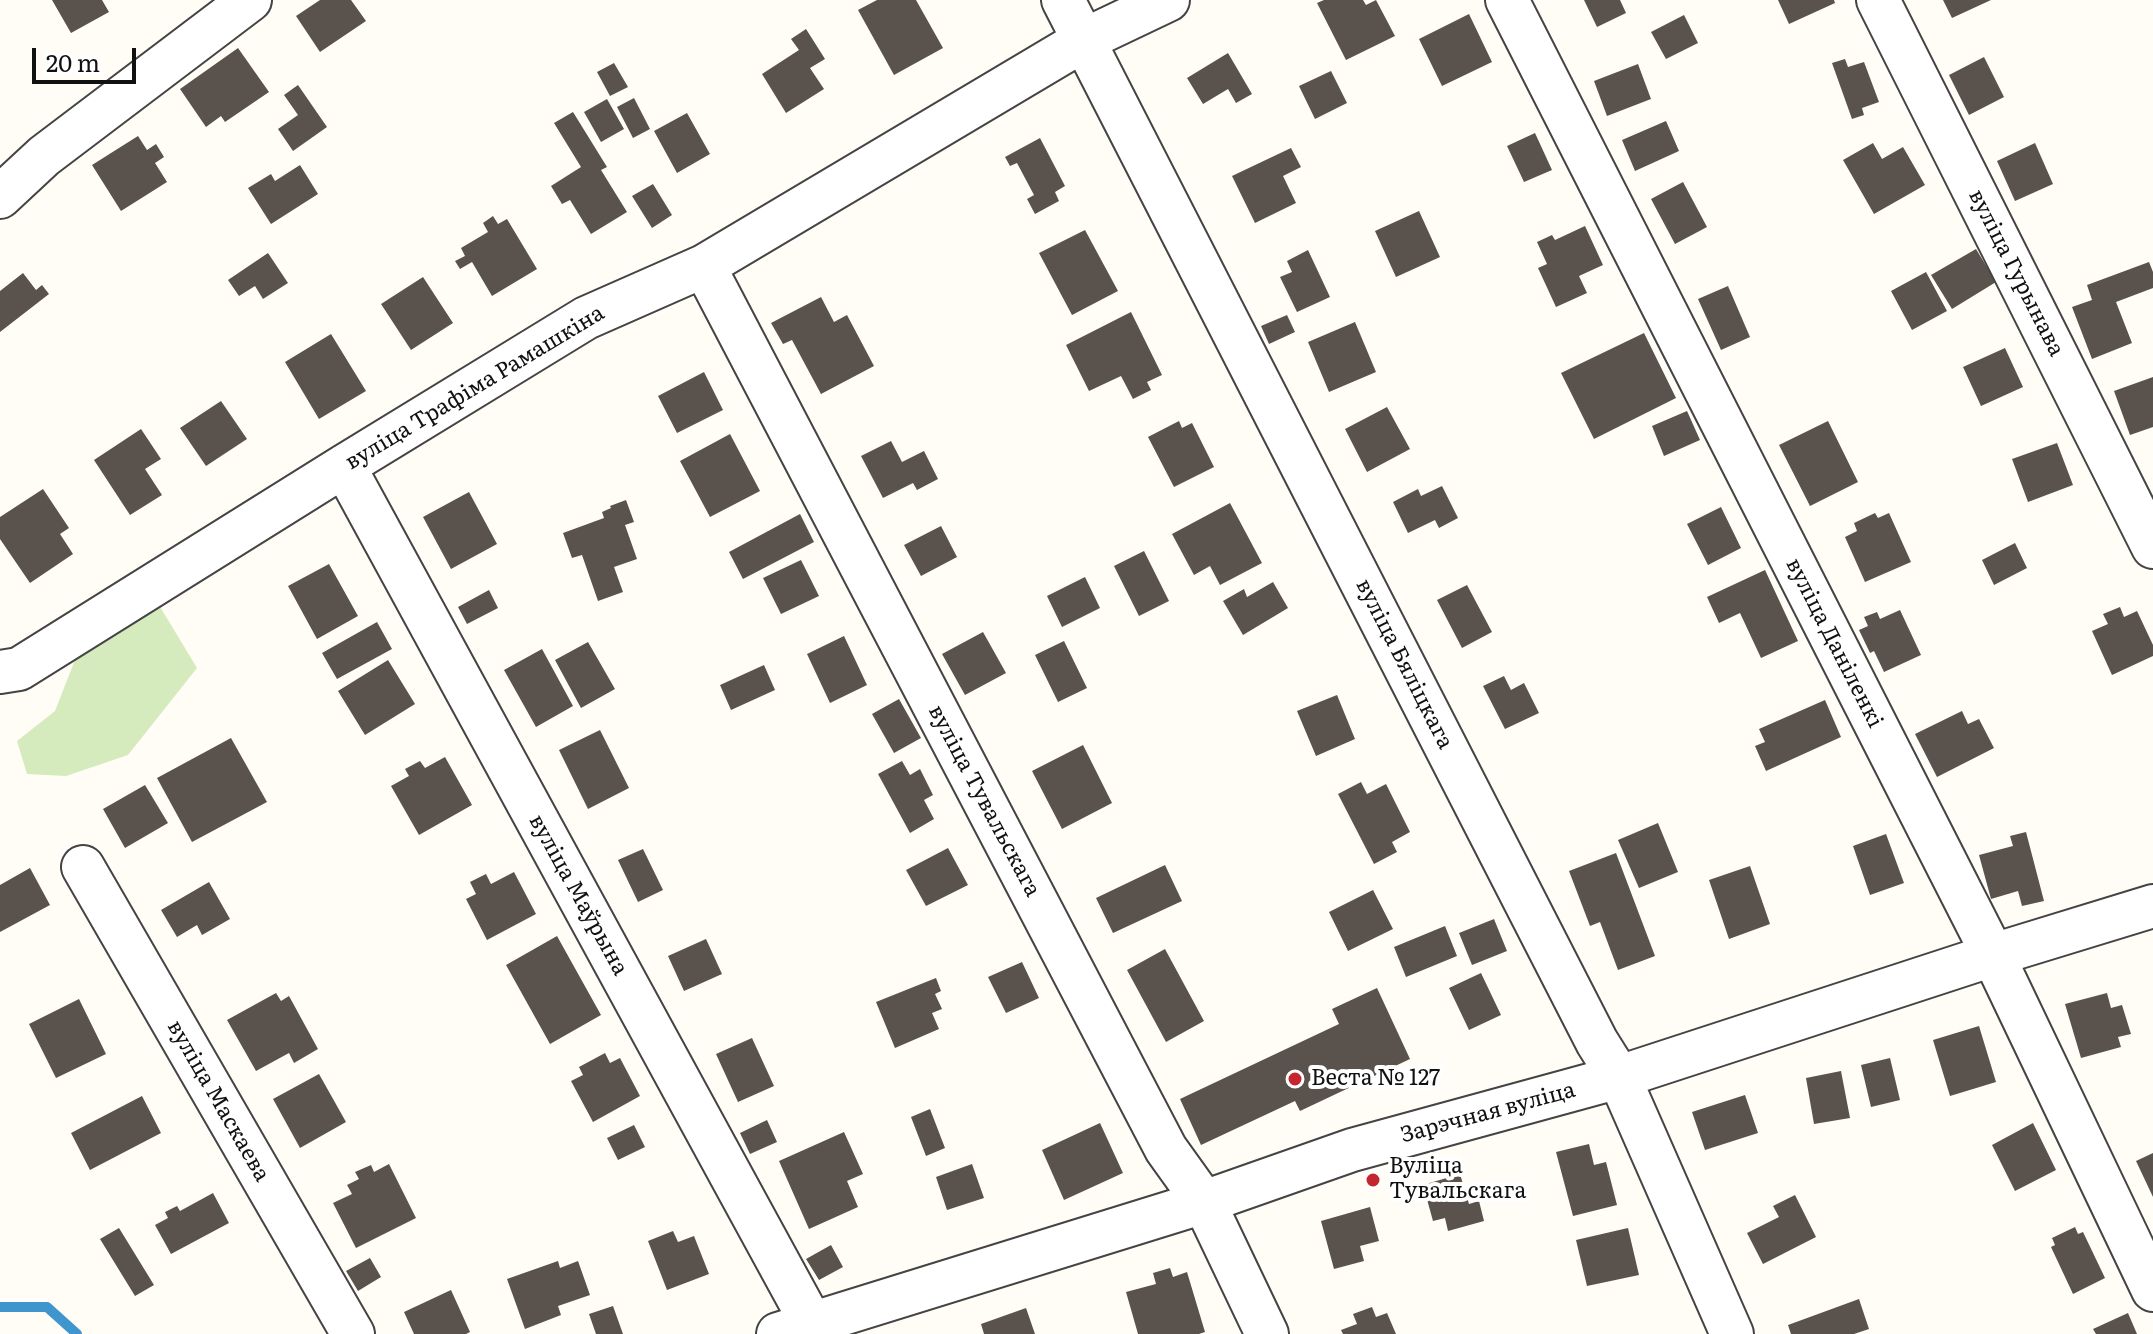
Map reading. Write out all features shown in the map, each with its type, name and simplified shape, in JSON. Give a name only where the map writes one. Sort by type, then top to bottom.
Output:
[{"type":"street","points":[[0,197],[44,156],[250,0]]},
{"type":"street","name":"вуліца Бяліцкага","points":[[1063,0],[1597,1042],[1619,1077],[1732,1334]]},
{"type":"street","name":"вуліца Трафіма Рамашкіна","points":[[0,672],[19,669],[586,318],[704,266],[1084,40],[1168,0]]},
{"type":"street","name":"вуліца Даніленкі","points":[[1507,0],[1993,955],[2153,1290]]},
{"type":"street","name":"вуліца Гурынава","points":[[1878,0],[2153,547]]},
{"type":"street","name":"вуліца Тувальскага","points":[[704,266],[1166,1149],[1204,1202],[1267,1334]]},
{"type":"street","name":"вуліца Маўрына","points":[[344,466],[795,1329]]},
{"type":"street","name":"вуліца Маскаева","points":[[83,867],[340,1325]]},
{"type":"street","name":"Зарэчная вуліца","points":[[795,1329],[1204,1202],[1352,1150],[1619,1077],[2153,906]]},
{"type":"green space","points":[[159,605],[197,668],[128,755],[66,776],[27,774],[17,741],[55,711],[80,647]]},
{"type":"building","points":[[52,0],[102,0],[109,12],[71,33]]},
{"type":"building","points":[[320,0],[351,0],[366,21],[320,52],[296,16]]},
{"type":"building","points":[[877,0],[916,0],[943,48],[894,75],[858,10]]},
{"type":"building","points":[[1324,0],[1363,0],[1366,5],[1376,0],[1395,36],[1346,60],[1317,3]]},
{"type":"building","points":[[1584,0],[1620,0],[1626,13],[1597,27]]},
{"type":"building","points":[[1778,0],[1834,0],[1835,3],[1789,24]]},
{"type":"building","points":[[1943,0],[1991,0],[1952,18]]},
{"type":"building","points":[[1469,14],[1492,62],[1442,86],[1419,39]]},
{"type":"building","points":[[1684,15],[1698,43],[1666,59],[1651,32]]},
{"type":"building","points":[[806,29],[825,59],[810,68],[824,89],[786,113],[762,74],[799,50],[791,39]]},
{"type":"building","points":[[238,48],[269,92],[225,122],[221,116],[206,127],[180,89]]},
{"type":"building","points":[[1228,53],[1252,94],[1236,103],[1228,89],[1203,104],[1187,78]]},
{"type":"building","points":[[1984,57],[2004,97],[1969,115],[1949,75]]},
{"type":"building","points":[[1845,59],[1848,67],[1864,62],[1879,102],[1862,108],[1864,115],[1852,119],[1832,63]]},
{"type":"building","points":[[614,63],[628,87],[610,96],[597,72]]},
{"type":"building","points":[[1638,64],[1651,99],[1607,116],[1594,81]]},
{"type":"building","points":[[1331,71],[1347,103],[1315,119],[1299,86]]},
{"type":"building","points":[[298,85],[327,127],[293,151],[278,129],[298,115],[284,95]]},
{"type":"building","points":[[634,98],[650,129],[633,138],[617,107]]},
{"type":"building","points":[[607,99],[624,129],[601,142],[584,112]]},
{"type":"building","points":[[573,112],[607,167],[601,170],[627,212],[591,234],[570,200],[562,204],[551,186],[581,167],[554,123]]},
{"type":"building","points":[[687,113],[710,154],[677,173],[654,131]]},
{"type":"building","points":[[1666,121],[1679,151],[1635,171],[1622,140]]},
{"type":"building","points":[[1535,133],[1552,170],[1524,182],[1507,146]]},
{"type":"building","points":[[138,136],[147,150],[156,144],[164,157],[155,163],[167,182],[121,211],[92,165]]},
{"type":"building","points":[[1040,138],[1065,186],[1055,192],[1059,201],[1035,214],[1027,199],[1034,195],[1017,163],[1010,166],[1005,157]]},
{"type":"building","points":[[1873,143],[1882,159],[1903,147],[1925,185],[1874,214],[1843,160]]},
{"type":"building","points":[[2035,143],[2053,184],[2015,201],[1997,161]]},
{"type":"building","points":[[1291,148],[1301,167],[1283,176],[1296,203],[1255,223],[1232,176]]},
{"type":"building","points":[[300,165],[318,194],[271,224],[248,188],[271,174],[275,181]]},
{"type":"building","points":[[1683,182],[1707,227],[1675,244],[1651,199]]},
{"type":"building","points":[[653,184],[672,215],[652,228],[632,196]]},
{"type":"building","points":[[1419,211],[1440,257],[1396,277],[1375,231]]},
{"type":"building","points":[[493,216],[498,224],[507,219],[537,269],[492,296],[472,262],[460,269],[455,261],[465,256],[461,248],[488,232],[483,223]]},
{"type":"building","points":[[1585,226],[1603,265],[1579,276],[1587,293],[1556,307],[1538,268],[1547,264],[1537,242],[1552,235],[1555,240]]},
{"type":"building","points":[[1085,230],[1118,291],[1072,315],[1039,253]]},
{"type":"building","points":[[1976,249],[1996,282],[1952,309],[1931,275]]},
{"type":"building","points":[[1308,250],[1330,297],[1297,312],[1280,277],[1292,272],[1287,261]]},
{"type":"building","points":[[268,253],[288,283],[263,299],[255,286],[239,296],[228,280]]},
{"type":"building","points":[[2149,262],[2153,272],[2153,288],[2116,302],[2132,343],[2092,359],[2072,307],[2092,300],[2087,285]]},
{"type":"building","points":[[1926,272],[1947,311],[1912,330],[1891,291]]},
{"type":"building","points":[[23,273],[36,290],[42,285],[49,294],[0,332],[0,291]]},
{"type":"building","points":[[423,277],[453,323],[411,350],[381,304]]},
{"type":"building","points":[[1728,286],[1750,337],[1721,350],[1698,299]]},
{"type":"building","points":[[821,297],[834,322],[847,315],[874,366],[821,394],[792,340],[783,344],[771,323]]},
{"type":"building","points":[[1131,312],[1162,375],[1147,382],[1151,390],[1133,399],[1121,376],[1089,391],[1066,345]]},
{"type":"building","points":[[1287,315],[1295,332],[1269,344],[1261,326]]},
{"type":"building","points":[[1355,322],[1376,372],[1329,392],[1308,342]]},
{"type":"building","points":[[1644,333],[1676,398],[1594,439],[1561,373]]},
{"type":"building","points":[[331,334],[366,391],[319,419],[285,362]]},
{"type":"building","points":[[2005,348],[2023,387],[1981,406],[1963,367]]},
{"type":"building","points":[[704,372],[723,410],[677,433],[658,396]]},
{"type":"building","points":[[2153,377],[2153,427],[2130,435],[2114,391]]},
{"type":"building","points":[[221,401],[247,439],[206,466],[180,428]]},
{"type":"building","points":[[1387,407],[1410,449],[1367,472],[1345,429]]},
{"type":"building","points":[[1687,411],[1700,440],[1664,456],[1652,426]]},
{"type":"building","points":[[1179,421],[1182,428],[1192,423],[1214,467],[1174,487],[1148,437]]},
{"type":"building","points":[[1828,421],[1858,482],[1810,506],[1779,445]]},
{"type":"building","points":[[141,429],[161,459],[145,469],[162,495],[130,515],[94,460]]},
{"type":"building","points":[[730,434],[760,491],[710,517],[680,461]]},
{"type":"building","points":[[891,441],[902,462],[924,451],[938,479],[917,490],[913,483],[883,498],[861,456]]},
{"type":"building","points":[[2057,443],[2073,485],[2028,502],[2012,459]]},
{"type":"building","points":[[1442,486],[1458,518],[1439,528],[1435,520],[1408,533],[1393,502],[1418,489],[1421,496]]},
{"type":"building","points":[[43,489],[69,528],[60,534],[73,554],[30,583],[0,539],[0,517]]},
{"type":"building","points":[[469,492],[497,544],[451,569],[423,517]]},
{"type":"building","points":[[626,500],[634,522],[625,525],[637,559],[614,567],[623,592],[598,601],[582,555],[572,558],[563,533],[604,518],[602,512]]},
{"type":"building","points":[[1230,503],[1262,563],[1220,585],[1210,566],[1194,575],[1172,534]]},
{"type":"building","points":[[1721,507],[1741,548],[1708,565],[1687,524]]},
{"type":"building","points":[[1875,513],[1878,518],[1889,513],[1911,562],[1865,582],[1845,537],[1857,531],[1854,523]]},
{"type":"building","points":[[800,514],[814,542],[743,579],[729,552]]},
{"type":"building","points":[[941,526],[957,557],[921,576],[904,545]]},
{"type":"building","points":[[2015,543],[2027,568],[1994,585],[1982,560]]},
{"type":"building","points":[[1144,551],[1169,601],[1139,616],[1114,566]]},
{"type":"building","points":[[801,560],[819,596],[781,614],[763,578]]},
{"type":"building","points":[[329,564],[358,616],[317,639],[288,586]]},
{"type":"building","points":[[1765,570],[1798,641],[1761,658],[1740,613],[1719,623],[1707,597]]},
{"type":"building","points":[[1085,577],[1100,608],[1062,627],[1047,596]]},
{"type":"building","points":[[1273,582],[1288,608],[1243,635],[1223,601],[1244,589],[1247,597]]},
{"type":"building","points":[[1467,585],[1492,632],[1462,648],[1437,600]]},
{"type":"building","points":[[489,590],[498,608],[467,624],[458,607]]},
{"type":"building","points":[[2120,607],[2124,617],[2137,611],[2153,645],[2153,656],[2112,675],[2092,631],[2108,624],[2103,614]]},
{"type":"building","points":[[1900,610],[1921,655],[1884,672],[1859,630],[1868,626],[1864,617],[1877,612],[1880,619]]},
{"type":"building","points":[[377,622],[392,649],[337,679],[322,653]]},
{"type":"building","points":[[983,632],[1006,673],[965,695],[942,654]]},
{"type":"building","points":[[844,636],[867,685],[830,703],[807,654]]},
{"type":"building","points":[[1064,641],[1087,688],[1058,702],[1035,655]]},
{"type":"building","points":[[588,642],[615,689],[581,708],[555,660]]},
{"type":"building","points":[[542,649],[573,706],[536,727],[504,670]]},
{"type":"building","points":[[388,660],[415,704],[365,735],[338,691]]},
{"type":"building","points":[[764,665],[775,690],[731,710],[720,685]]},
{"type":"building","points":[[1504,676],[1511,690],[1524,683],[1539,713],[1505,729],[1483,686]]},
{"type":"building","points":[[1337,695],[1355,739],[1316,756],[1297,711]]},
{"type":"building","points":[[899,699],[921,738],[894,753],[872,714]]},
{"type":"building","points":[[1825,700],[1841,737],[1766,771],[1755,746],[1765,742],[1759,729]]},
{"type":"building","points":[[1962,711],[1968,724],[1979,719],[1994,748],[1937,777],[1915,734]]},
{"type":"building","points":[[600,730],[629,788],[588,809],[559,750]]},
{"type":"building","points":[[231,738],[267,802],[192,842],[157,778]]},
{"type":"building","points":[[1083,745],[1112,803],[1062,829],[1032,771]]},
{"type":"building","points":[[445,757],[472,805],[419,835],[391,786],[409,776],[405,769],[420,761],[425,768]]},
{"type":"building","points":[[902,761],[910,775],[920,769],[933,795],[924,800],[934,819],[910,833],[878,774]]},
{"type":"building","points":[[1361,782],[1367,794],[1386,784],[1410,832],[1392,842],[1397,852],[1374,864],[1338,794]]},
{"type":"building","points":[[145,785],[168,823],[125,848],[103,809]]},
{"type":"building","points":[[1658,823],[1678,872],[1639,888],[1618,840]]},
{"type":"building","points":[[2026,832],[2044,901],[2022,906],[2018,891],[1991,899],[1979,855],[2013,846],[2010,836]]},
{"type":"building","points":[[1886,834],[1904,883],[1870,895],[1853,846]]},
{"type":"building","points":[[948,848],[968,885],[926,906],[906,870]]},
{"type":"building","points":[[643,849],[663,890],[638,902],[618,860]]},
{"type":"building","points":[[1616,853],[1655,956],[1618,970],[1600,922],[1590,926],[1569,871]]},
{"type":"building","points":[[1165,865],[1182,901],[1113,933],[1096,898]]},
{"type":"building","points":[[1750,866],[1770,924],[1729,939],[1709,880]]},
{"type":"building","points":[[30,868],[50,905],[0,932],[0,885]]},
{"type":"building","points":[[514,872],[536,914],[487,940],[466,899],[476,894],[470,882],[486,874],[491,884]]},
{"type":"building","points":[[209,882],[230,919],[202,935],[197,925],[177,937],[161,910]]},
{"type":"building","points":[[1373,890],[1393,929],[1348,951],[1329,912]]},
{"type":"building","points":[[1494,919],[1507,951],[1472,965],[1459,933]]},
{"type":"building","points":[[1445,926],[1457,956],[1406,977],[1394,947]]},
{"type":"building","points":[[557,936],[601,1015],[550,1044],[506,965]]},
{"type":"building","points":[[706,939],[722,974],[684,991],[668,956]]},
{"type":"building","points":[[1165,949],[1204,1021],[1166,1042],[1127,970]]},
{"type":"building","points":[[1022,962],[1039,998],[1006,1013],[988,977]]},
{"type":"building","points":[[1481,973],[1501,1015],[1469,1030],[1449,988]]},
{"type":"building","points":[[936,978],[941,991],[935,994],[942,1009],[932,1013],[939,1029],[895,1048],[876,1002]]},
{"type":"building","name":"Веста № 127","points":[[1377,988],[1410,1059],[1300,1111],[1295,1101],[1201,1145],[1180,1099],[1339,1024],[1332,1009]]},
{"type":"building","points":[[276,993],[281,1001],[289,996],[318,1049],[294,1063],[289,1053],[256,1071],[227,1020]]},
{"type":"building","points":[[2107,993],[2111,1008],[2122,1005],[2131,1034],[2118,1037],[2121,1047],[2081,1058],[2065,1004]]},
{"type":"building","points":[[79,999],[106,1054],[56,1078],[29,1024]]},
{"type":"building","points":[[1979,1026],[1996,1082],[1950,1096],[1933,1040]]},
{"type":"building","points":[[752,1038],[774,1086],[738,1102],[716,1054]]},
{"type":"building","points":[[605,1053],[610,1063],[620,1058],[640,1096],[593,1122],[571,1081],[583,1075],[579,1067]]},
{"type":"building","points":[[1890,1058],[1900,1100],[1871,1107],[1861,1065]]},
{"type":"building","points":[[1841,1071],[1850,1118],[1814,1124],[1806,1078]]},
{"type":"building","points":[[319,1074],[346,1122],[300,1148],[273,1099]]},
{"type":"building","points":[[1745,1095],[1758,1133],[1705,1150],[1692,1112]]},
{"type":"building","points":[[142,1096],[161,1133],[90,1170],[71,1133]]},
{"type":"building","points":[[930,1109],[945,1148],[926,1156],[911,1117]]},
{"type":"building","points":[[767,1120],[777,1142],[750,1154],[740,1133]]},
{"type":"building","points":[[1100,1123],[1123,1173],[1064,1200],[1042,1150]]},
{"type":"building","points":[[2033,1123],[2056,1170],[2015,1191],[1992,1145]]},
{"type":"building","points":[[634,1125],[645,1147],[618,1160],[607,1138]]},
{"type":"building","points":[[844,1132],[863,1174],[847,1181],[858,1207],[809,1229],[779,1161]]},
{"type":"building","points":[[1589,1144],[1594,1165],[1606,1162],[1617,1205],[1573,1216],[1556,1152]]},
{"type":"building","points":[[2153,1153],[2153,1197],[2136,1161]]},
{"type":"building","points":[[389,1164],[416,1218],[356,1248],[333,1203],[352,1194],[347,1185],[359,1179],[355,1172],[371,1165],[374,1172]]},
{"type":"building","points":[[972,1164],[984,1198],[947,1210],[936,1177]]},
{"type":"building","points":[[1460,1174],[1469,1204],[1479,1201],[1484,1221],[1448,1231],[1445,1218],[1433,1221],[1423,1185]]},
{"type":"building","points":[[213,1193],[229,1223],[171,1254],[155,1225],[168,1218],[165,1212],[177,1206],[180,1211]]},
{"type":"building","points":[[1795,1195],[1816,1237],[1763,1264],[1747,1233],[1779,1217],[1773,1206]]},
{"type":"building","points":[[1370,1207],[1379,1241],[1360,1246],[1364,1261],[1334,1269],[1321,1221]]},
{"type":"building","points":[[2075,1227],[2078,1234],[2083,1232],[2105,1278],[2073,1294],[2051,1247],[2055,1245],[2052,1238]]},
{"type":"building","points":[[119,1228],[154,1285],[135,1296],[100,1239]]},
{"type":"building","points":[[1628,1228],[1639,1275],[1587,1286],[1576,1240]]},
{"type":"building","points":[[673,1231],[678,1242],[694,1236],[709,1274],[667,1290],[648,1241]]},
{"type":"building","points":[[831,1245],[843,1267],[819,1280],[806,1259]]},
{"type":"building","points":[[370,1258],[381,1277],[358,1291],[346,1271]]},
{"type":"building","points":[[558,1261],[560,1268],[578,1261],[590,1295],[558,1306],[561,1315],[525,1329],[507,1279]]},
{"type":"building","points":[[1170,1268],[1173,1277],[1187,1272],[1205,1332],[1138,1334],[1126,1292],[1156,1284],[1153,1273]]},
{"type":"building","points":[[451,1290],[470,1332],[414,1334],[404,1312]]},
{"type":"building","points":[[1859,1299],[1869,1329],[1854,1334],[1791,1334],[1788,1325]]},
{"type":"building","points":[[613,1306],[623,1334],[596,1334],[589,1314]]},
{"type":"building","points":[[1372,1307],[1376,1317],[1387,1313],[1396,1334],[1343,1334],[1341,1330],[1357,1324],[1353,1314]]},
{"type":"building","points":[[1026,1308],[1035,1334],[984,1334],[981,1324]]},
{"type":"building","points":[[2128,1313],[2137,1334],[2096,1334],[2093,1329]]},
{"type":"waterway","points":[[0,1307],[47,1307],[77,1334]]},
{"type":"place","name":"Веста № 127","points":[[1295,1079]]},
{"type":"place","name":"Вуліца Тувальскага","points":[[1373,1180]]}]
